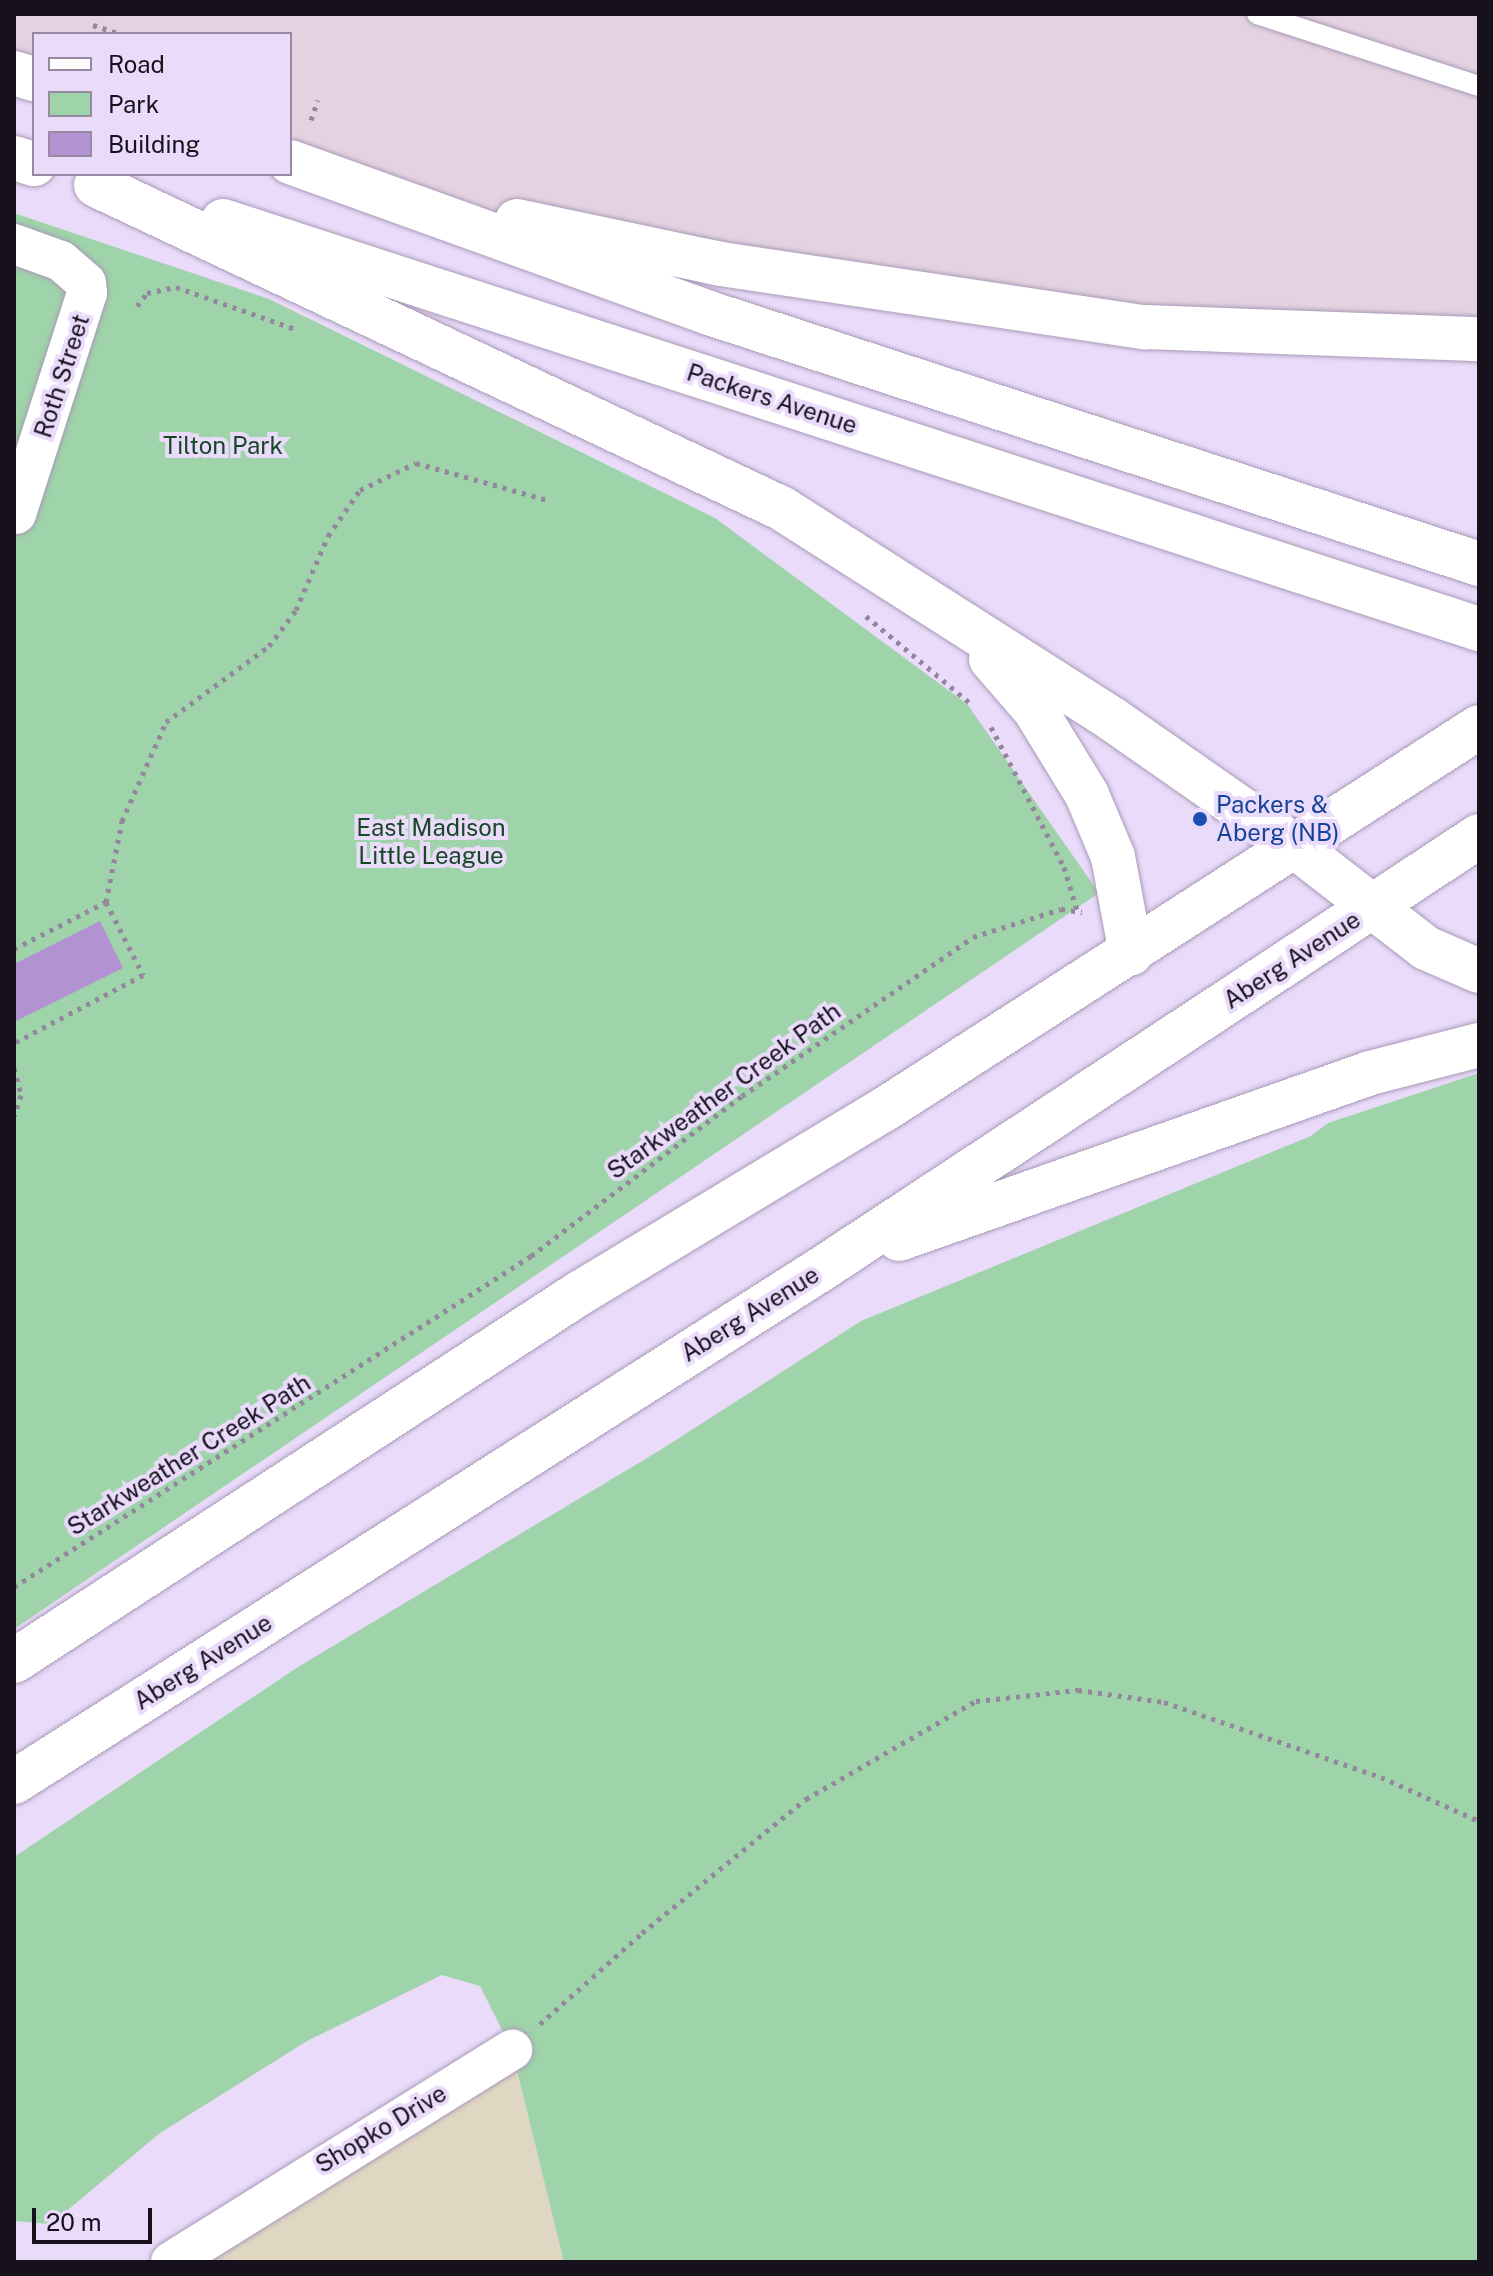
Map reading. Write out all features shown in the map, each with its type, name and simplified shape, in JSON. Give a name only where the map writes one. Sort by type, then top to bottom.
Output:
[{"type":"main road","points":[[292,163],[709,313],[1479,564]]},
{"type":"main road","points":[[80,179],[753,493],[850,549],[946,615],[1081,698],[1297,848],[1438,956],[1479,971]]},
{"type":"main road","name":"Packers Avenue","points":[[80,179],[441,289],[1479,629]]},
{"type":"main road","points":[[377,192],[721,264],[1145,327],[1479,339]]},
{"type":"main road","points":[[946,615],[1022,693],[1060,747],[1107,839],[1124,902],[1131,953]]},
{"type":"main road","points":[[14,1661],[578,1294],[1131,953],[1479,727]]},
{"type":"main road","name":"Aberg Avenue","points":[[14,1782],[826,1266],[1479,836]]},
{"type":"main road","points":[[826,1266],[1115,1159],[1370,1073],[1479,1045]]},
{"type":"street","name":"Roth Street","points":[[14,244],[61,261],[86,283],[80,327],[16,514]]},
{"type":"street","name":"Shopko Drive","points":[[192,2256],[512,2050]]},
{"type":"lane","points":[[1257,14],[1479,86]]},
{"type":"path","points":[[93,25],[114,32]]},
{"type":"path","points":[[311,120],[318,100]]},
{"type":"path","points":[[137,306],[147,293],[176,287],[301,331]]},
{"type":"path","points":[[14,1043],[143,975],[106,902],[122,821],[166,722],[269,646],[296,610],[328,536],[360,490],[416,463],[548,500]]},
{"type":"path","points":[[855,607],[975,708]]},
{"type":"path","points":[[987,719],[1064,867],[1077,911]]},
{"type":"path","points":[[14,949],[106,902]]},
{"type":"path","name":"Starkweather Creek Path","points":[[14,1587],[531,1256],[742,1096],[973,937],[1061,909],[1095,915],[1124,902]]},
{"type":"path","points":[[14,1068],[21,1095],[14,1116]]},
{"type":"path","points":[[512,2050],[642,1933],[806,1799],[976,1701],[1078,1690],[1164,1702],[1381,1777],[1479,1821]]},
{"type":"shaded area","points":[[14,14],[1479,14],[1479,339],[721,264],[377,192],[292,163],[292,32],[32,32],[32,78],[14,73]]},
{"type":"shaded area","points":[[512,2050],[564,2262],[171,2262]]},
{"type":"green space","name":"East Madison Little League","points":[[14,213],[269,299],[715,518],[967,704],[1099,893],[14,1629]]},
{"type":"green space","points":[[1479,1073],[1479,2262],[564,2262],[512,2050],[480,1986],[442,1975],[307,2041],[160,2133],[51,2224],[14,2221],[14,1857],[298,1667],[662,1449],[861,1321],[1311,1136],[1328,1123]]},
{"type":"building","points":[[100,921],[123,968],[14,1022],[14,964]]},
{"type":"place","name":"Packers & Aberg (NB)","points":[[1200,819]]},
{"type":"park label","name":"Tilton Park","points":[[223,446]]}]
